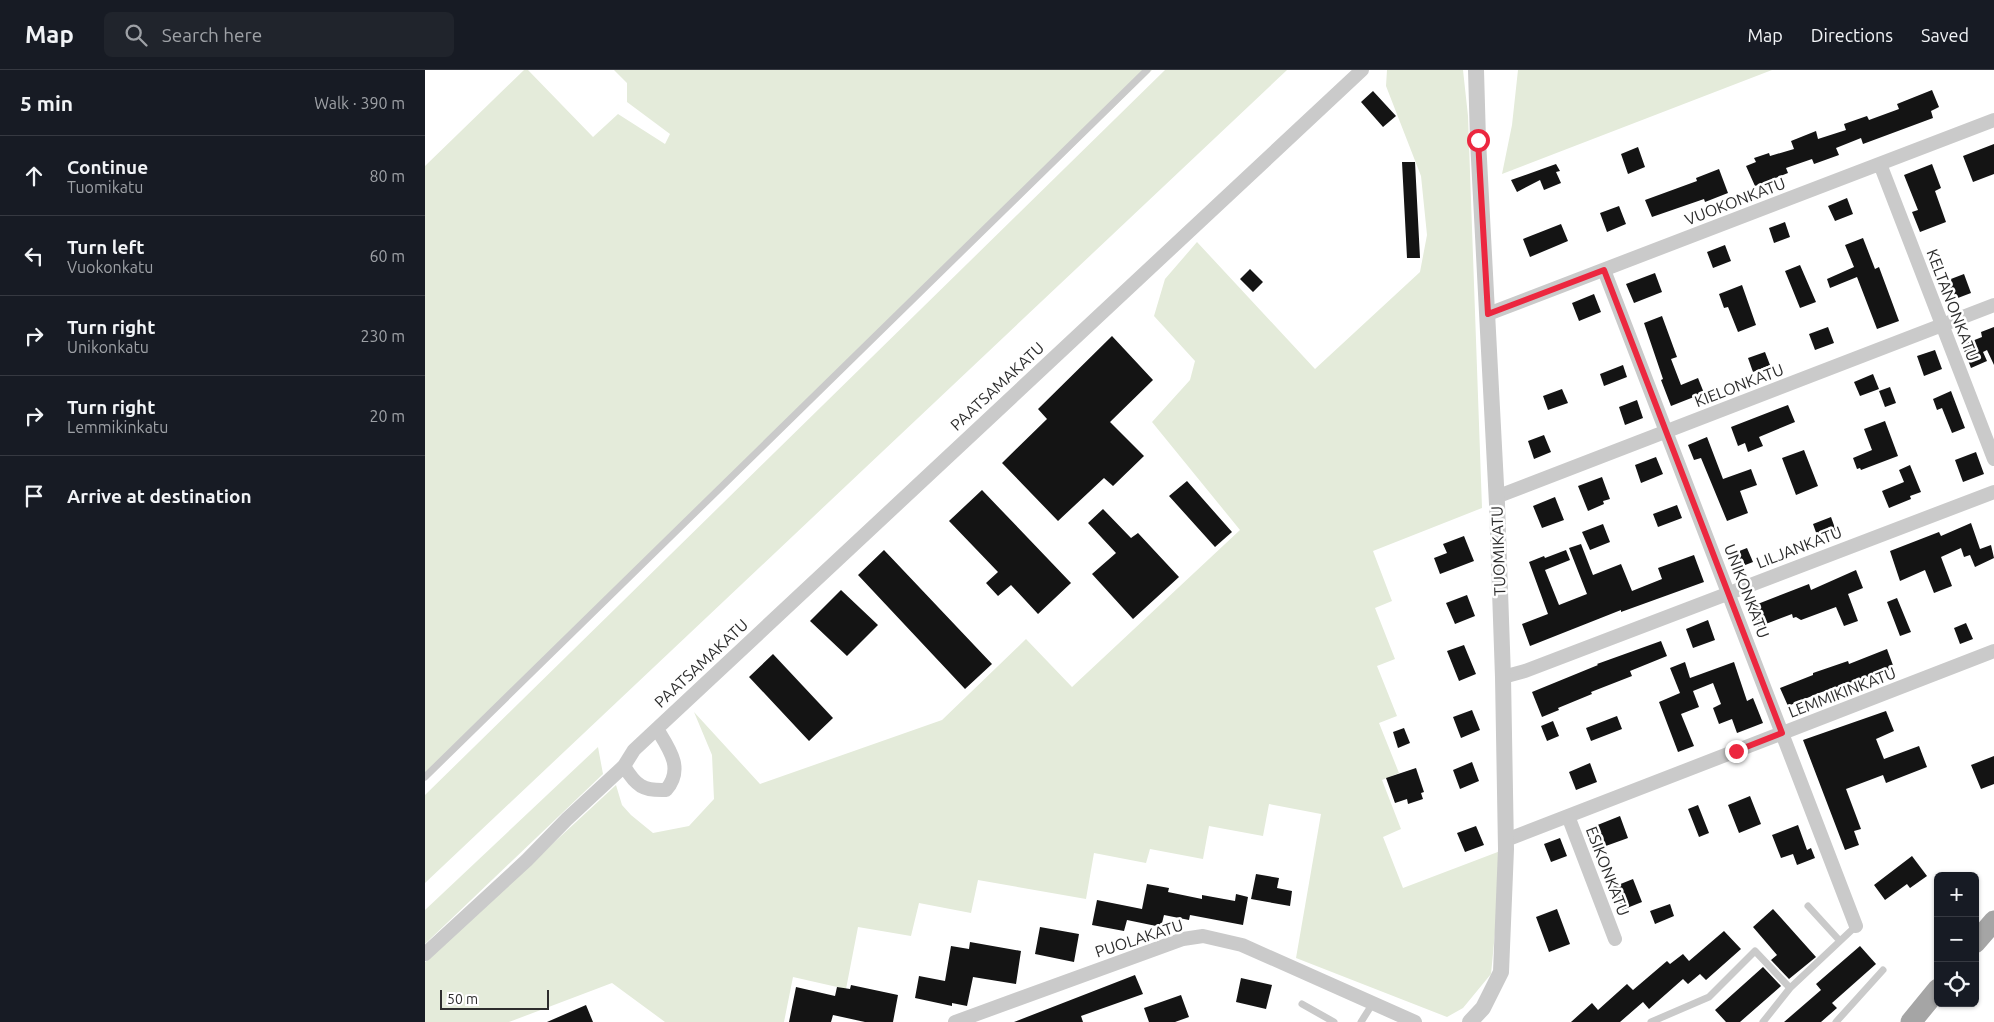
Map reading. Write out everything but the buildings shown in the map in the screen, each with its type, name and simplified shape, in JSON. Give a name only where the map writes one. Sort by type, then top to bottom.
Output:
[{"type":"main road","points":[[1979,938],[1994,921]]},
{"type":"main road","points":[[1911,1022],[1934,994]]},
{"type":"street","name":"PAATSAMAKATU","points":[[657,729],[673,760],[675,772],[674,782],[666,790],[645,789],[632,780],[623,766],[634,750],[1362,70]]},
{"type":"street","name":"TUOMIKATU","points":[[1470,1022],[1483,1008],[1501,972],[1506,840],[1503,677],[1488,314],[1478,140],[1477,70]]},
{"type":"street","name":"VUOKONKATU","points":[[1488,314],[1994,120]]},
{"type":"street","name":"KELTANONKATU","points":[[1880,164],[1994,459]]},
{"type":"street","name":"UNIKONKATU","points":[[1604,270],[1856,926]]},
{"type":"street","name":"KIELONKATU","points":[[1496,497],[1994,305]]},
{"type":"street","name":"LILJANKATU","points":[[1503,677],[1994,492]]},
{"type":"street","name":"LEMMIKINKATU","points":[[1506,840],[1994,651]]},
{"type":"street","points":[[425,954],[527,860],[623,766]]},
{"type":"street","name":"ESIKONKATU","points":[[1568,816],[1615,939]]},
{"type":"street","name":"PUOLAKATU","points":[[955,1022],[1183,939],[1203,936],[1242,945],[1415,1022]]},
{"type":"lane","points":[[425,777],[1147,70]]},
{"type":"lane","points":[[1807,906],[1840,941]]},
{"type":"lane","points":[[1763,1022],[1790,988],[1856,926]]},
{"type":"lane","points":[[1651,1022],[1709,997],[1755,951],[1790,988]]},
{"type":"lane","points":[[1836,1022],[1883,970]]},
{"type":"lane","points":[[1361,1022],[1373,1003]]},
{"type":"lane","points":[[1302,1004],[1334,1022]]},
{"type":"green space","points":[[524,70],[528,70],[593,137],[618,114],[665,144],[670,134],[627,102],[627,83],[614,70],[1152,70],[425,779],[425,166]]},
{"type":"green space","points":[[1165,70],[1287,70],[425,883],[425,795]]},
{"type":"green space","points":[[1387,70],[1463,70],[1468,116],[1482,508],[1373,551],[1392,601],[1375,608],[1395,659],[1377,666],[1397,716],[1379,723],[1399,773],[1382,780],[1401,829],[1383,837],[1403,888],[1503,850],[1491,974],[1463,1008],[1447,1017],[1296,958],[1321,814],[1269,804],[1263,836],[1209,826],[1203,859],[1150,849],[1146,863],[1094,853],[1086,899],[978,880],[971,913],[919,903],[911,936],[858,927],[846,989],[793,977],[784,1022],[665,1022],[612,983],[509,1022],[425,1022],[425,962],[616,785],[622,805],[653,833],[689,826],[714,799],[712,755],[694,712],[760,784],[942,720],[1026,639],[1072,687],[1240,530],[1152,422],[1190,380],[1195,361],[1154,316],[1165,279],[1197,242],[1315,369],[1420,272],[1427,235],[1421,176],[1386,86]]},
{"type":"green space","points":[[1518,70],[1772,70],[1502,174],[1512,125]]},
{"type":"green space","points":[[598,747],[603,774],[425,944],[425,910]]},
{"type":"route","points":[[1478,140],[1488,314],[1604,270],[1782,733],[1736,751]]}]
